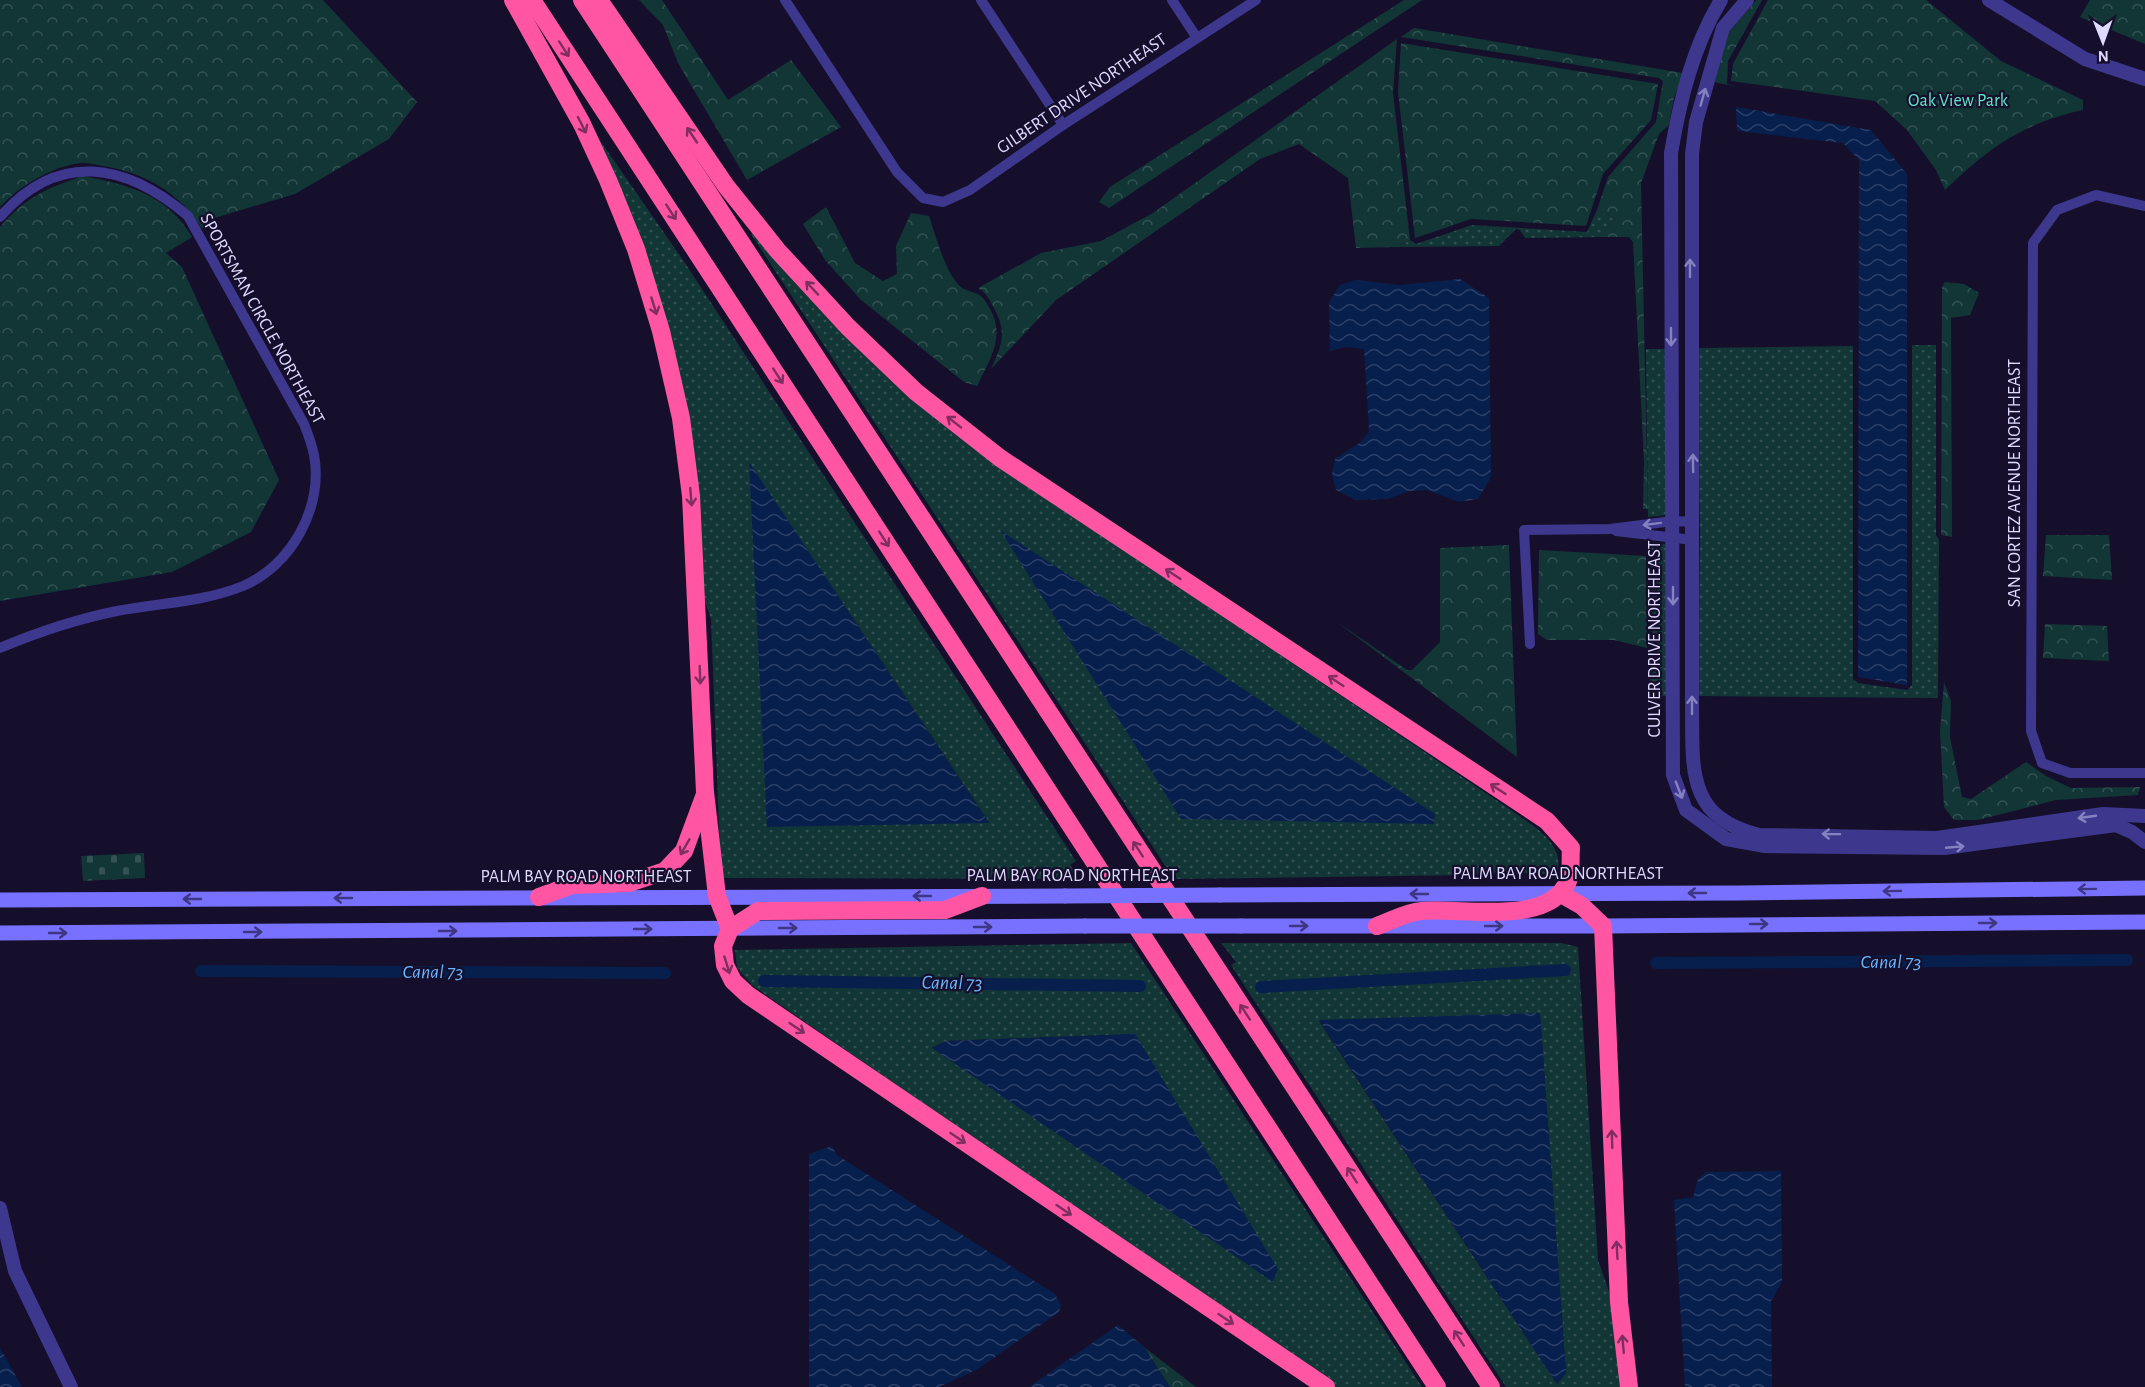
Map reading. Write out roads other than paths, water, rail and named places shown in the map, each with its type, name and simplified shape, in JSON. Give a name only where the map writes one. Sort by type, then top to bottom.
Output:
[{"type":"highway","points":[[513,0],[582,124],[608,180],[636,249],[661,331],[681,418],[691,496],[705,792],[717,896],[730,929]]},
{"type":"highway","points":[[532,0],[1437,1387]]},
{"type":"highway","points":[[582,0],[1491,1387]]},
{"type":"highway","points":[[599,0],[726,186],[778,251],[848,327],[916,393],[1000,458],[1547,821],[1571,848],[1569,879],[1561,894],[1548,904],[1523,910],[1419,911],[1377,926]]},
{"type":"highway","points":[[539,897],[572,885],[629,883],[665,870],[684,851],[705,792]]},
{"type":"highway","points":[[1561,894],[1582,906],[1603,926],[1619,1302],[1629,1387]]},
{"type":"highway","points":[[982,896],[945,910],[759,912],[730,929],[723,946],[725,965],[733,981],[748,995],[1326,1387]]},
{"type":"main road","name":"PALM BAY ROAD NORTHEAST","points":[[0,900],[1561,894],[2145,888]]},
{"type":"main road","points":[[0,933],[2145,922]]},
{"type":"street","name":"GILBERT DRIVE NORTHEAST","points":[[785,0],[897,172],[922,198],[943,202],[970,190],[1063,125],[1256,0]]},
{"type":"street","points":[[981,0],[1063,125]]},
{"type":"street","points":[[1172,0],[1197,38]]},
{"type":"street","name":"CULVER DRIVE NORTHEAST","points":[[1721,0],[1707,23],[1680,101],[1671,153],[1673,775],[1686,810],[1726,839],[1765,846],[1944,848],[2116,825],[2132,832],[2145,842]]},
{"type":"street","name":"CULVER DRIVE NORTHEAST","points":[[1747,0],[1723,28],[1696,122],[1692,154],[1690,325],[1693,522],[1692,750],[1697,786],[1710,812],[1735,829],[1759,835],[1937,838],[2103,814],[2145,816]]},
{"type":"street","points":[[1989,0],[2085,59],[2145,79]]},
{"type":"street","name":"SPORTSMAN CIRCLE NORTHEAST","points":[[0,217],[13,202],[38,185],[82,169],[125,176],[173,203],[188,216],[304,424],[314,456],[315,485],[308,514],[296,541],[273,568],[243,586],[191,600],[116,611],[36,633],[0,648]]},
{"type":"street","name":"SAN CORTEZ AVENUE NORTHEAST","points":[[2145,206],[2096,195],[2057,210],[2033,243],[2031,731],[2042,763],[2070,773],[2145,773]]},
{"type":"street","points":[[1530,644],[1524,530],[1610,529],[1673,521],[1693,522]]},
{"type":"street","points":[[1610,529],[1624,533],[1693,540]]},
{"type":"street","points":[[0,1208],[15,1271],[71,1387]]},
{"type":"water","points":[[1736,107],[1871,130],[1907,174],[1907,685],[1858,677],[1859,160],[1843,143],[1737,131]]},
{"type":"water","points":[[1460,279],[1489,298],[1491,477],[1478,499],[1459,502],[1427,490],[1409,491],[1388,499],[1355,500],[1336,490],[1332,475],[1335,459],[1362,441],[1369,431],[1364,349],[1346,347],[1330,351],[1329,302],[1340,285],[1355,280],[1400,285]]},
{"type":"water","points":[[749,462],[989,823],[767,827]]},
{"type":"water","points":[[1001,531],[1435,814],[1434,824],[1181,819]]},
{"type":"water","points":[[1540,1013],[1566,1373],[1557,1384],[1319,1020]]},
{"type":"water","points":[[1135,1034],[1278,1269],[1273,1282],[932,1048],[946,1041]]},
{"type":"water","points":[[832,1146],[837,1155],[1055,1294],[1061,1305],[1059,1312],[978,1369],[939,1387],[809,1387],[809,1154]]},
{"type":"water","points":[[1781,1171],[1782,1282],[1771,1301],[1772,1387],[1685,1387],[1674,1200],[1693,1197],[1698,1179],[1706,1172]]},
{"type":"water","points":[[1118,1325],[1144,1347],[1170,1387],[1029,1387]]},
{"type":"water","points":[[0,1348],[22,1387],[0,1387]]},
{"type":"waterway","name":"Canal 73","points":[[1656,963],[2127,960]]},
{"type":"waterway","name":"Canal 73","points":[[1261,987],[1565,970]]},
{"type":"waterway","name":"Canal 73","points":[[201,971],[665,973]]},
{"type":"waterway","name":"Canal 73","points":[[764,981],[1140,986]]},
{"type":"park label","name":"Oak View Park","points":[[1958,101]]}]
